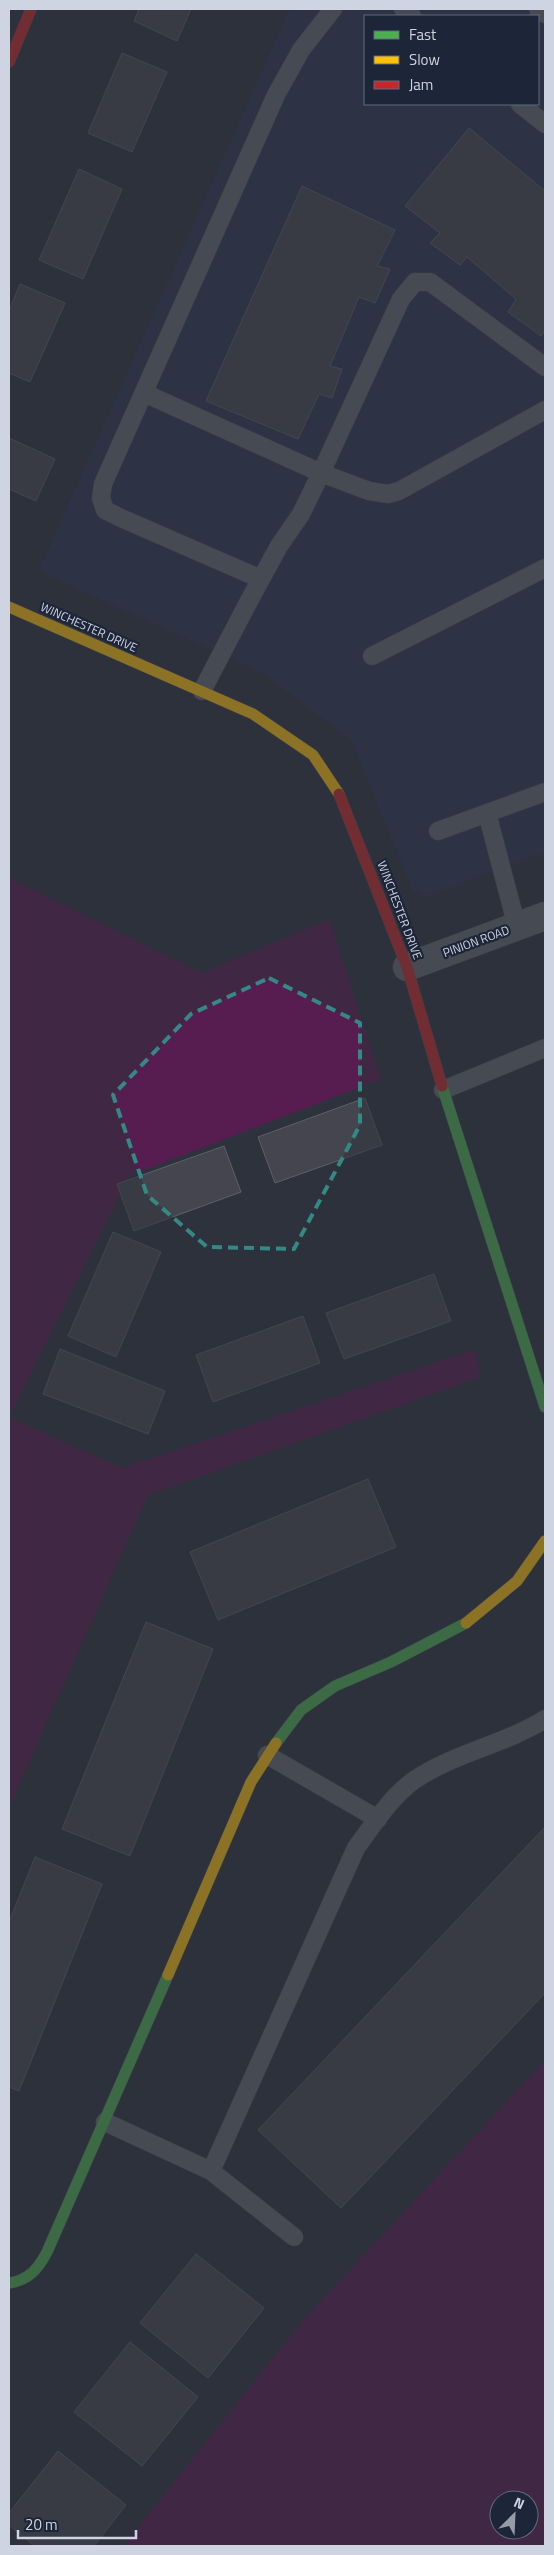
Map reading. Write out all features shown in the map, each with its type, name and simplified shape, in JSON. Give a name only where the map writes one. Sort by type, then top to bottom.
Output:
[{"type":"street","points":[[9,62],[31,9]]},
{"type":"street","name":"WINCHESTER DRIVE","points":[[9,607],[253,714],[313,755],[342,798],[407,967],[443,1090],[545,1406]]},
{"type":"street","name":"PINION ROAD","points":[[407,967],[545,916]]},
{"type":"street","points":[[9,2284],[18,2283],[39,2268],[55,2236],[241,1804],[268,1755],[301,1710],[335,1686],[391,1662],[467,1622],[516,1581],[545,1541]]},
{"type":"lane","points":[[261,580],[105,510],[101,498],[103,484],[276,95],[301,50],[333,9]]},
{"type":"lane","points":[[538,9],[545,14]]},
{"type":"lane","points":[[521,105],[545,124]]},
{"type":"lane","points":[[202,691],[261,580],[301,514],[401,299],[415,282],[430,282],[545,367]]},
{"type":"lane","points":[[144,394],[321,473],[368,492],[388,494],[399,491],[545,410]]},
{"type":"lane","points":[[372,656],[545,568]]},
{"type":"lane","points":[[438,831],[545,792]]},
{"type":"lane","points":[[487,813],[517,926]]},
{"type":"lane","points":[[443,1090],[545,1048]]},
{"type":"lane","points":[[211,2170],[356,1848],[378,1819],[412,1782],[446,1762],[494,1744],[545,1719]]},
{"type":"lane","points":[[268,1755],[378,1819]]},
{"type":"lane","points":[[105,2122],[211,2170],[294,2236]]},
{"type":"highlighted area","points":[[269,978],[360,1023],[360,1125],[294,1249],[207,1247],[147,1195],[113,1095],[191,1014]]},
{"type":"shaded area","points":[[290,9],[545,9],[545,852],[425,896],[413,890],[352,740],[263,673],[39,571]]},
{"type":"shaded area","points":[[9,878],[202,973],[329,919],[381,1079],[129,1176],[9,1417]]},
{"type":"shaded area","points":[[474,1350],[481,1377],[148,1495],[9,1807],[9,1417],[122,1468]]},
{"type":"shaded area","points":[[545,2061],[545,2546],[123,2546],[304,2319]]},
{"type":"building","points":[[139,9],[191,9],[177,41],[134,21]]},
{"type":"building","points":[[122,53],[167,72],[132,152],[88,133]]},
{"type":"building","points":[[469,128],[545,191],[545,330],[541,336],[508,312],[516,299],[467,257],[460,265],[430,243],[440,233],[405,206]]},
{"type":"building","points":[[79,169],[122,189],[83,279],[39,260]]},
{"type":"building","points":[[302,186],[395,230],[377,266],[390,269],[375,303],[359,297],[330,366],[342,369],[332,398],[319,394],[298,439],[206,401]]},
{"type":"building","points":[[20,284],[65,303],[30,382],[9,373],[9,311]]},
{"type":"building","points":[[9,438],[55,459],[36,501],[9,489]]},
{"type":"building","points":[[365,1098],[382,1145],[275,1183],[258,1137]]},
{"type":"building","points":[[224,1146],[241,1192],[134,1231],[117,1184]]},
{"type":"building","points":[[113,1232],[161,1252],[116,1357],[68,1336]]},
{"type":"building","points":[[434,1274],[451,1321],[344,1359],[326,1313]]},
{"type":"building","points":[[303,1316],[320,1363],[213,1402],[196,1355]]},
{"type":"building","points":[[60,1349],[165,1391],[148,1434],[43,1394]]},
{"type":"building","points":[[368,1479],[396,1547],[218,1620],[190,1552]]},
{"type":"building","points":[[146,1622],[213,1649],[130,1856],[62,1829]]},
{"type":"building","points":[[545,1827],[545,1993],[341,2208],[258,2130]]},
{"type":"building","points":[[35,1857],[102,1884],[19,2091],[9,2087],[9,1922]]},
{"type":"building","points":[[196,2254],[264,2308],[208,2378],[140,2323]]},
{"type":"building","points":[[130,2342],[198,2397],[142,2466],[74,2412]]},
{"type":"building","points":[[58,2451],[126,2505],[94,2546],[35,2546],[9,2525],[9,2513]]},
{"type":"traffic: fast","points":[[442,1086],[545,1407]]},
{"type":"traffic: fast","points":[[276,1743],[301,1710],[335,1686],[391,1662],[466,1623]]},
{"type":"traffic: fast","points":[[9,2283],[16,2282],[32,2273],[47,2252],[168,1975]]},
{"type":"traffic: slow","points":[[9,607],[253,714],[313,755],[339,794]]},
{"type":"traffic: slow","points":[[466,1623],[517,1581],[545,1541]]},
{"type":"traffic: slow","points":[[168,1975],[251,1782],[276,1743]]},
{"type":"traffic: jam","points":[[9,62],[31,9]]},
{"type":"traffic: jam","points":[[339,794],[407,967],[442,1086]]}]
